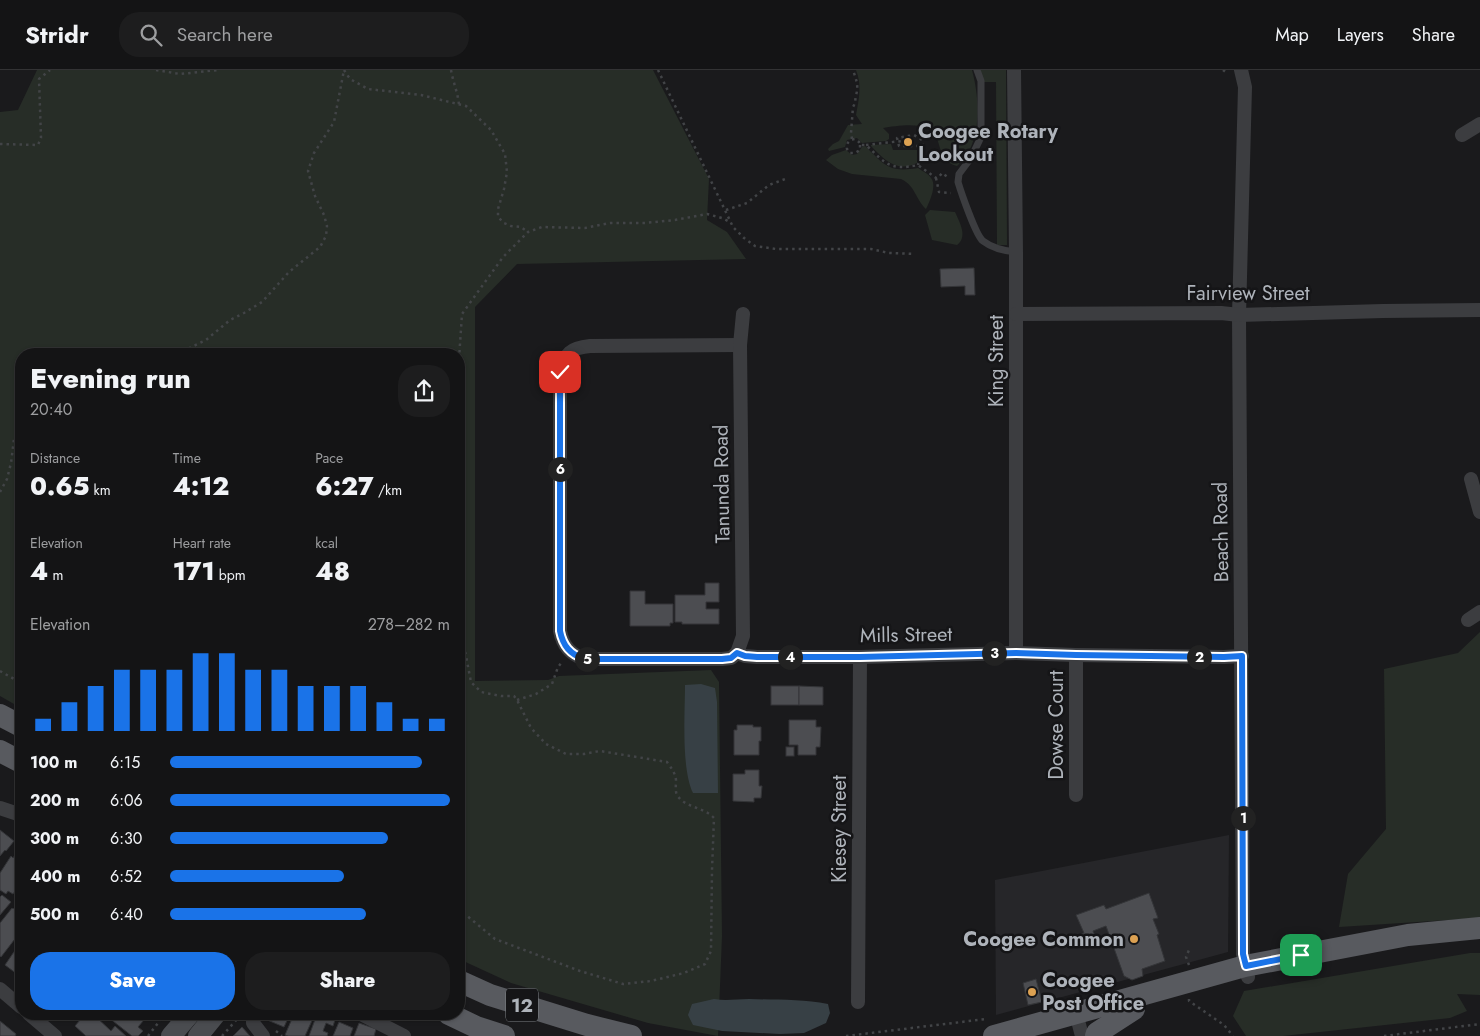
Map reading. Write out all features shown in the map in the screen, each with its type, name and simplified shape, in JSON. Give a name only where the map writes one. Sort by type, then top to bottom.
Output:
[{"type":"main road","points":[[0,715],[15,723]]},
{"type":"main road","points":[[0,752],[15,759]]},
{"type":"main road","points":[[990,1028],[1083,1027],[1246,972],[1399,937],[1480,928]]},
{"type":"main road","points":[[1041,1036],[1083,1027],[1246,972],[1391,946],[1480,934]]},
{"type":"main road","name":"12","points":[[465,984],[490,995],[587,1025],[631,1036]]},
{"type":"main road","points":[[171,1036],[185,1020]]},
{"type":"main road","points":[[198,1036],[211,1020]]},
{"type":"main road","name":"12","points":[[461,1020],[504,1036]]},
{"type":"street","name":"King Street","points":[[1014,70],[1016,653]]},
{"type":"street","name":"Beach Road","points":[[1241,70],[1245,87],[1239,315],[1243,954],[1246,972]]},
{"type":"street","points":[[1462,135],[1480,124]]},
{"type":"street","name":"Fairview Street","points":[[1016,314],[1221,313],[1239,315],[1480,310]]},
{"type":"street","name":"Tanunda Road","points":[[737,653],[743,636],[740,345],[742,314]]},
{"type":"street","points":[[572,654],[562,642],[560,631],[560,372],[563,362],[569,351],[579,347],[740,345]]},
{"type":"street","points":[[1471,479],[1480,512]]},
{"type":"street","name":"Mills Street","points":[[572,654],[584,659],[722,659],[731,658],[737,653],[757,657],[860,657],[1016,653],[1242,656]]},
{"type":"street","name":"Dowse Court","points":[[1076,655],[1076,795]]},
{"type":"street","name":"Kiesey Street","points":[[858,1002],[860,657]]},
{"type":"street","points":[[0,808],[15,813]]},
{"type":"street","points":[[0,989],[15,1002]]},
{"type":"street","points":[[36,1020],[55,1036]]},
{"type":"street","points":[[253,1020],[253,1023],[263,1036]]},
{"type":"street","points":[[373,1020],[404,1036]]},
{"type":"lane","points":[[977,70],[981,81],[981,137],[971,158],[959,174],[958,182],[975,229],[981,240],[1004,251],[1016,252]]},
{"type":"path","points":[[0,144],[38,145],[41,138],[39,79],[50,70]]},
{"type":"path","points":[[156,70],[180,74],[218,70]]},
{"type":"path","points":[[344,70],[350,79],[368,89],[421,95],[466,106],[491,130],[506,154],[507,172],[498,209],[498,217],[504,223],[521,227],[528,232]]},
{"type":"path","points":[[190,348],[206,340],[230,320],[262,302],[289,272],[320,247],[326,236],[327,226],[315,196],[308,171],[314,153],[334,122],[344,70]]},
{"type":"path","points":[[451,70],[459,105]]},
{"type":"path","points":[[658,70],[733,227],[744,238],[756,246],[776,250],[871,249],[889,253],[915,254]]},
{"type":"path","points":[[852,139],[853,107],[856,103],[855,96],[858,91],[858,84],[853,70]]},
{"type":"path","points":[[918,165],[923,146],[922,140],[914,135],[897,138],[899,146],[923,146]]},
{"type":"path","points":[[852,139],[847,143],[847,149],[850,153],[856,153],[860,145]]},
{"type":"path","points":[[852,139],[857,140],[860,145]]},
{"type":"path","points":[[860,145],[898,141]]},
{"type":"path","points":[[866,145],[892,167],[905,168],[918,165],[938,177],[939,192],[962,196]]},
{"type":"path","points":[[725,210],[747,203],[769,185],[788,178]]},
{"type":"path","points":[[460,348],[462,314],[502,257],[528,232],[542,227],[585,228],[610,223],[645,223],[675,220],[707,214],[731,222]]},
{"type":"path","points":[[0,492],[7,479],[15,438]]},
{"type":"path","points":[[465,651],[471,682],[481,692],[501,696],[514,696],[531,728],[546,744],[566,754],[584,754],[600,751],[667,762],[673,770],[676,779],[676,794],[683,802],[710,813],[714,818],[711,951],[705,964],[684,973],[651,981],[623,984],[580,971],[495,939],[465,916]]},
{"type":"path","points":[[517,700],[536,694],[552,684],[558,667],[572,654]]},
{"type":"path","points":[[0,671],[15,680]]},
{"type":"path","points":[[1189,950],[1186,957],[1189,968]]},
{"type":"path","points":[[1189,1001],[1224,1025],[1232,1036]]},
{"type":"path","points":[[222,1036],[237,1020]]},
{"type":"path","points":[[1384,1036],[1480,1024]]},
{"type":"path","points":[[846,1036],[990,1028]]},
{"type":"shaded area","points":[[37,70],[653,70],[709,179],[707,220],[727,232],[746,259],[517,264],[475,307],[475,681],[548,680],[559,676],[711,670],[719,682],[722,936],[718,1036],[648,1023],[511,983],[465,962],[465,348],[15,348],[15,705],[0,696],[0,112],[18,110]]},
{"type":"shaded area","points":[[856,70],[972,70],[977,95],[977,121],[971,146],[965,157],[957,166],[950,163],[942,153],[936,136],[932,131],[922,126],[911,125],[883,128],[889,134],[889,139],[886,141],[862,143],[857,138],[847,140],[845,147],[829,151],[828,149],[833,144],[839,141],[848,125],[862,124],[856,115],[859,87]]},
{"type":"shaded area","points":[[980,70],[1006,70],[1007,245],[997,245],[996,82],[984,82]]},
{"type":"shaded area","points":[[891,144],[893,150],[919,150],[917,163],[903,167],[891,164],[871,146]]},
{"type":"shaded area","points":[[865,146],[888,166],[900,169],[918,168],[930,176],[933,181],[933,189],[926,209],[909,185],[901,179],[852,174],[838,169],[826,160],[832,155],[846,150],[852,155],[857,154]]},
{"type":"shaded area","points":[[930,210],[955,212],[963,234],[957,245],[932,240],[925,215]]},
{"type":"shaded area","points":[[1480,632],[1480,918],[1339,927],[1348,874],[1386,829],[1384,669],[1458,653]]},
{"type":"shaded area","points":[[701,684],[715,688],[717,702],[718,793],[693,793],[687,770],[684,740],[685,685]]},
{"type":"shaded area","name":"Coogee Common","points":[[1229,835],[1228,952],[996,1015],[995,880]]},
{"type":"shaded area","points":[[1470,953],[1480,953],[1480,995],[1457,994],[1467,1011],[1450,1018],[1283,1036],[1246,1036],[1233,1016],[1244,991]]},
{"type":"shaded area","points":[[714,999],[818,1002],[828,1004],[830,1013],[826,1023],[804,1033],[780,1034],[722,1031],[693,1025],[688,1015],[692,1004]]},
{"type":"building","points":[[974,268],[975,295],[965,295],[965,286],[941,287],[940,269]]},
{"type":"building","points":[[705,583],[719,583],[719,602],[706,602],[706,609],[719,609],[719,624],[682,624],[682,622],[675,622],[675,595],[705,595]]},
{"type":"building","points":[[630,591],[645,591],[645,604],[673,604],[673,623],[670,623],[670,626],[630,626]]},
{"type":"building","points":[[771,686],[799,686],[799,705],[771,705]]},
{"type":"building","points":[[799,686],[823,687],[823,705],[799,705]]},
{"type":"building","points":[[789,720],[816,720],[816,727],[821,727],[820,747],[816,747],[816,755],[798,755],[798,745],[789,745]]},
{"type":"building","points":[[737,725],[761,727],[759,755],[734,755],[734,730],[737,730]]},
{"type":"building","points":[[786,747],[794,747],[794,756],[786,756]]},
{"type":"building","points":[[745,770],[759,770],[759,786],[762,786],[761,798],[754,798],[754,802],[733,801],[733,774],[745,774]]},
{"type":"building","points":[[0,830],[14,841],[0,856]]},
{"type":"building","points":[[15,855],[15,891],[13,894],[8,891],[6,894],[0,890],[0,873],[11,856],[13,858]]},
{"type":"building","name":"Coogee Common","points":[[1149,893],[1158,918],[1153,919],[1159,934],[1157,935],[1165,961],[1142,969],[1143,976],[1132,980],[1124,976],[1106,926],[1093,931],[1097,942],[1080,948],[1076,936],[1084,933],[1076,915],[1104,905],[1106,909]]},
{"type":"building","points":[[2,895],[11,902],[0,915],[0,897]]},
{"type":"building","points":[[15,907],[15,939],[1,957],[0,923]]},
{"type":"building","points":[[15,950],[15,972],[5,965]]},
{"type":"building","name":"Coogee Post Office","points":[[1036,979],[1042,1002],[1028,1005],[1023,983]]},
{"type":"building","points":[[80,1020],[99,1020],[111,1031],[115,1026],[126,1036],[86,1036],[75,1026]]},
{"type":"building","points":[[112,1020],[144,1020],[138,1027],[143,1031],[138,1036],[132,1036]]},
{"type":"building","points":[[267,1020],[287,1020],[284,1027]]},
{"type":"building","points":[[291,1020],[312,1020],[305,1036],[285,1035]]},
{"type":"building","points":[[315,1020],[335,1020],[333,1026],[326,1023],[323,1031],[328,1033],[327,1036],[309,1036]]},
{"type":"building","points":[[0,1021],[16,1034],[15,1036],[0,1036]]},
{"type":"building","points":[[339,1022],[353,1028],[350,1036],[333,1036]]},
{"type":"building","points":[[359,1023],[376,1029],[374,1036],[354,1036]]},
{"type":"building","points":[[242,1027],[250,1036],[233,1036]]},
{"type":"place","name":"Coogee Rotary Lookout","points":[[908,142]]},
{"type":"place","name":"Coogee Common","points":[[1134,939]]},
{"type":"place","name":"Coogee Post Office","points":[[1032,992]]},
{"type":"route","points":[[560,372],[560,631],[562,642],[574,656],[584,659],[722,659],[731,658],[737,653],[757,657],[860,657],[1016,653],[1242,656],[1243,954],[1246,966],[1301,955]]}]
